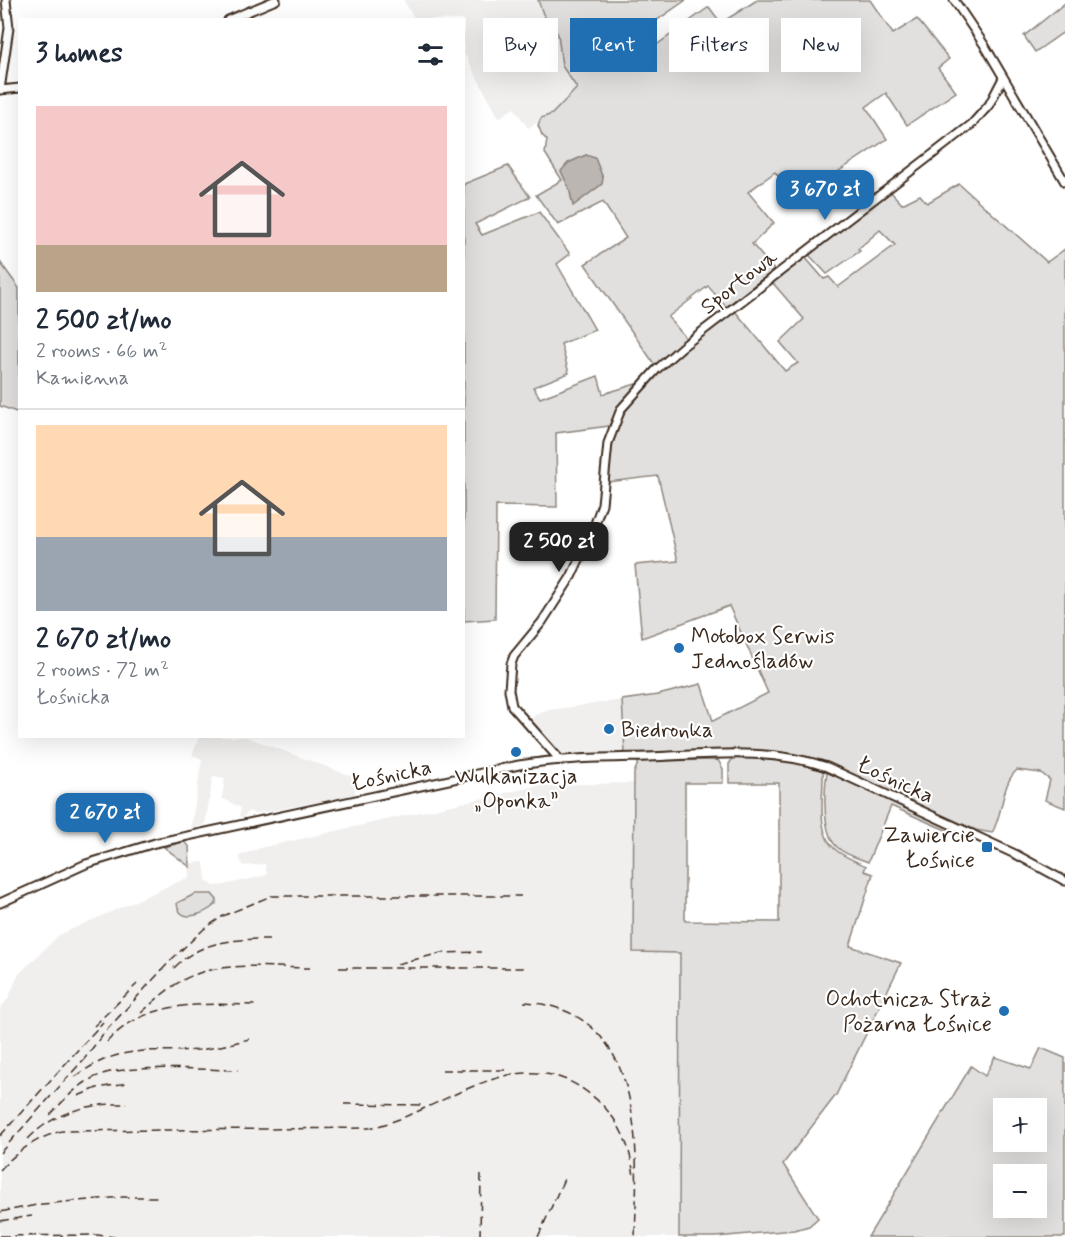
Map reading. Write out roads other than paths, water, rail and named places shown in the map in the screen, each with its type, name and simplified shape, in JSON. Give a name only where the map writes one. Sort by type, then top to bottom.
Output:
[{"type":"street","points":[[6,0],[9,28],[0,90],[18,88]]},
{"type":"street","points":[[233,18],[276,0]]},
{"type":"street","points":[[954,0],[1065,182]]},
{"type":"street","name":"Sportowa","points":[[560,760],[512,706],[509,690],[511,664],[517,651],[542,622],[571,577],[592,532],[602,504],[608,443],[613,425],[626,402],[682,346],[972,124],[989,105],[1003,78]]},
{"type":"street","name":"Łośnicka","points":[[0,903],[86,864],[155,843],[519,765],[560,760],[748,753],[794,758],[827,767],[1017,855],[1065,880]]},
{"type":"railway","points":[[0,1153],[85,1058],[103,1034],[173,958],[204,929],[223,916],[271,896],[521,896]]},
{"type":"railway","points":[[174,968],[195,952],[218,943],[269,939]]},
{"type":"railway","points":[[397,964],[441,953],[481,952]]},
{"type":"railway","points":[[141,1013],[180,982],[208,971],[236,967],[310,968]]},
{"type":"railway","points":[[339,968],[528,968]]},
{"type":"railway","points":[[94,1026],[137,984]]},
{"type":"railway","points":[[524,1002],[564,1010],[594,1029],[614,1056],[627,1089],[634,1125],[635,1237]]},
{"type":"railway","points":[[107,1042],[122,1028],[157,1011],[195,1005],[255,1005]]},
{"type":"railway","points":[[0,1136],[103,1022]]},
{"type":"railway","points":[[75,1077],[91,1066],[121,1054],[199,1050],[249,1039]]},
{"type":"railway","points":[[50,1115],[85,1082],[100,1075],[147,1069],[238,1070]]},
{"type":"railway","points":[[442,1070],[505,1070]]},
{"type":"railway","points":[[0,1170],[28,1146],[62,1131],[369,1128],[396,1120],[480,1084],[507,1075],[535,1073],[563,1079],[591,1095],[609,1112],[626,1142],[634,1177]]},
{"type":"railway","points":[[78,1096],[97,1088],[127,1083]]},
{"type":"railway","points":[[28,1139],[39,1129],[62,1115],[87,1107],[127,1104]]},
{"type":"railway","points":[[344,1104],[423,1105]]},
{"type":"railway","points":[[480,1237],[481,1173]]},
{"type":"railway","points":[[538,1237],[564,1179]]},
{"type":"railway","points":[[0,1212],[42,1204],[123,1197],[158,1197]]},
{"type":"railway","points":[[0,1221],[32,1216]]},
{"type":"railway","points":[[0,1236],[97,1235],[115,1237]]},
{"type":"place","name":"Motobox Serwis Jednośladów","points":[[679,648]]},
{"type":"place","name":"Biedronka","points":[[609,729]]},
{"type":"place","name":"Wulkanizacja „Oponka”","points":[[516,752]]},
{"type":"place","name":"Zawiercie Łośnice","points":[[987,847]]},
{"type":"place","name":"Ochotnicza Straż Pożarna Łośnice","points":[[1004,1011]]}]
